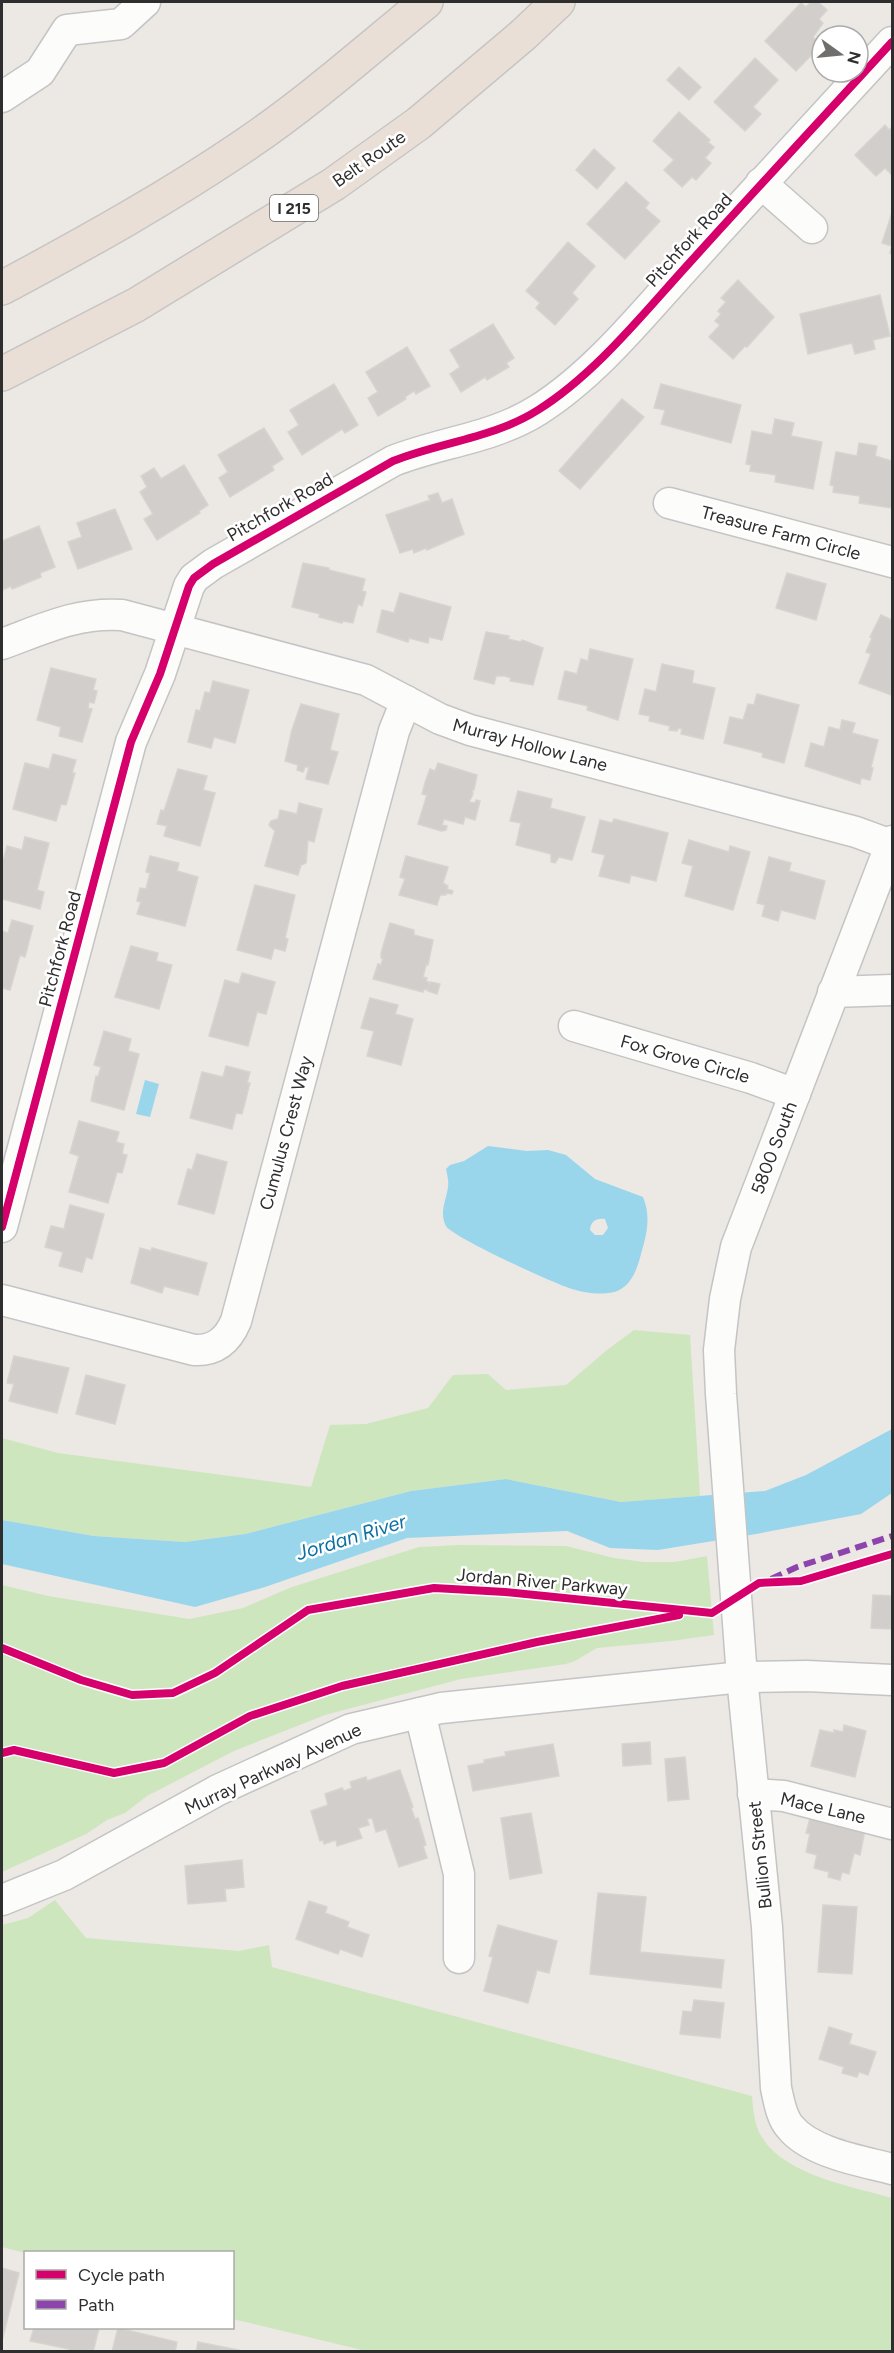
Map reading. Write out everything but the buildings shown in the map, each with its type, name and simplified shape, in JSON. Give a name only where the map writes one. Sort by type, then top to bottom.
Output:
[{"type":"highway","points":[[2,288],[155,204],[249,143],[314,95],[426,2]]},
{"type":"highway","name":"Belt Route","points":[[2,374],[136,305],[334,184],[419,123],[524,35],[558,2]]},
{"type":"street","points":[[2,97],[40,72],[67,30],[121,24],[145,2]]},
{"type":"street","name":"Pitchfork Road","points":[[2,1227],[131,742],[160,674],[189,586],[194,578],[213,564],[393,461],[417,451],[492,433],[529,415],[559,396],[629,329],[892,42]]},
{"type":"street","points":[[761,183],[812,228]]},
{"type":"street","name":"Treasure Farm Circle","points":[[669,503],[892,562]]},
{"type":"street","name":"Murray Hollow Lane","points":[[2,644],[60,622],[91,615],[122,615],[351,675],[379,686],[440,719],[470,730],[892,843]]},
{"type":"street","name":"Cumulus Crest Way","points":[[2,1300],[194,1350],[208,1349],[228,1336],[236,1321],[394,731],[406,702]]},
{"type":"street","name":"5800 South","points":[[726,1469],[719,1350],[725,1299],[736,1247],[892,843]]},
{"type":"street","points":[[833,992],[892,990]]},
{"type":"street","name":"Fox Grove Circle","points":[[574,1026],[751,1078],[795,1094]]},
{"type":"street","name":"Bullion Street","points":[[726,1469],[742,1677],[767,1927],[776,2088],[782,2112],[789,2127],[808,2143],[835,2154],[892,2169]]},
{"type":"street","name":"Murray Parkway Avenue","points":[[2,1900],[64,1875],[218,1790],[351,1729],[441,1708],[548,1695],[742,1677],[807,1676],[892,1680]]},
{"type":"street","points":[[420,1713],[459,1874],[459,1958]]},
{"type":"street","name":"Mace Lane","points":[[753,1794],[784,1796],[892,1824]]},
{"type":"green space","points":[[634,1330],[690,1335],[700,1496],[621,1502],[506,1479],[411,1491],[245,1534],[185,1542],[94,1536],[2,1520],[2,1438],[58,1453],[311,1487],[330,1425],[366,1424],[428,1408],[453,1375],[488,1374],[506,1390],[566,1385]]},
{"type":"green space","points":[[566,1546],[614,1558],[644,1562],[675,1562],[707,1556],[714,1635],[597,1648],[566,1664],[461,1679],[325,1715],[234,1751],[147,1796],[125,1813],[107,1820],[86,1834],[2,1872],[2,1585],[48,1596],[189,1619],[243,1608],[292,1587],[419,1547]]},
{"type":"green space","points":[[55,1900],[86,1938],[239,1951],[269,1945],[272,1967],[752,2096],[759,2132],[769,2147],[783,2159],[818,2177],[892,2198],[892,2351],[370,2352],[234,2319],[234,2251],[24,2253],[2,2247],[2,1925],[28,1918]]},
{"type":"water","points":[[145,1080],[159,1084],[150,1117],[136,1114]]},
{"type":"water","points":[[488,1146],[527,1151],[548,1150],[566,1155],[595,1179],[643,1197],[647,1211],[646,1232],[638,1264],[629,1282],[621,1289],[603,1294],[572,1289],[505,1260],[452,1232],[446,1226],[443,1216],[448,1185],[446,1169],[450,1165],[464,1161]],"holes":[[[599,1219],[605,1219],[608,1228],[603,1235],[595,1235],[590,1230],[593,1222]]]},
{"type":"water","name":"Jordan River","points":[[892,1429],[892,1493],[861,1514],[658,1550],[610,1548],[567,1531],[407,1538],[265,1587],[195,1607],[2,1564],[2,1520],[94,1536],[185,1542],[245,1534],[411,1491],[506,1479],[621,1502],[765,1491],[806,1475]]},
{"type":"marked path","points":[[771,1579],[797,1567],[892,1536]]},
{"type":"cycle path","points":[[2,1227],[131,742],[160,674],[189,586],[194,578],[213,564],[393,461],[504,427],[538,410],[560,395],[620,340],[892,42]]},
{"type":"cycle path","name":"Jordan River Parkway","points":[[2,1648],[81,1680],[132,1695],[173,1693],[215,1673],[308,1610],[434,1588],[505,1592],[712,1613],[759,1583],[801,1581],[892,1554]]},
{"type":"cycle path","points":[[2,1753],[14,1750],[114,1773],[164,1763],[250,1716],[342,1686],[537,1642],[679,1615]]}]
